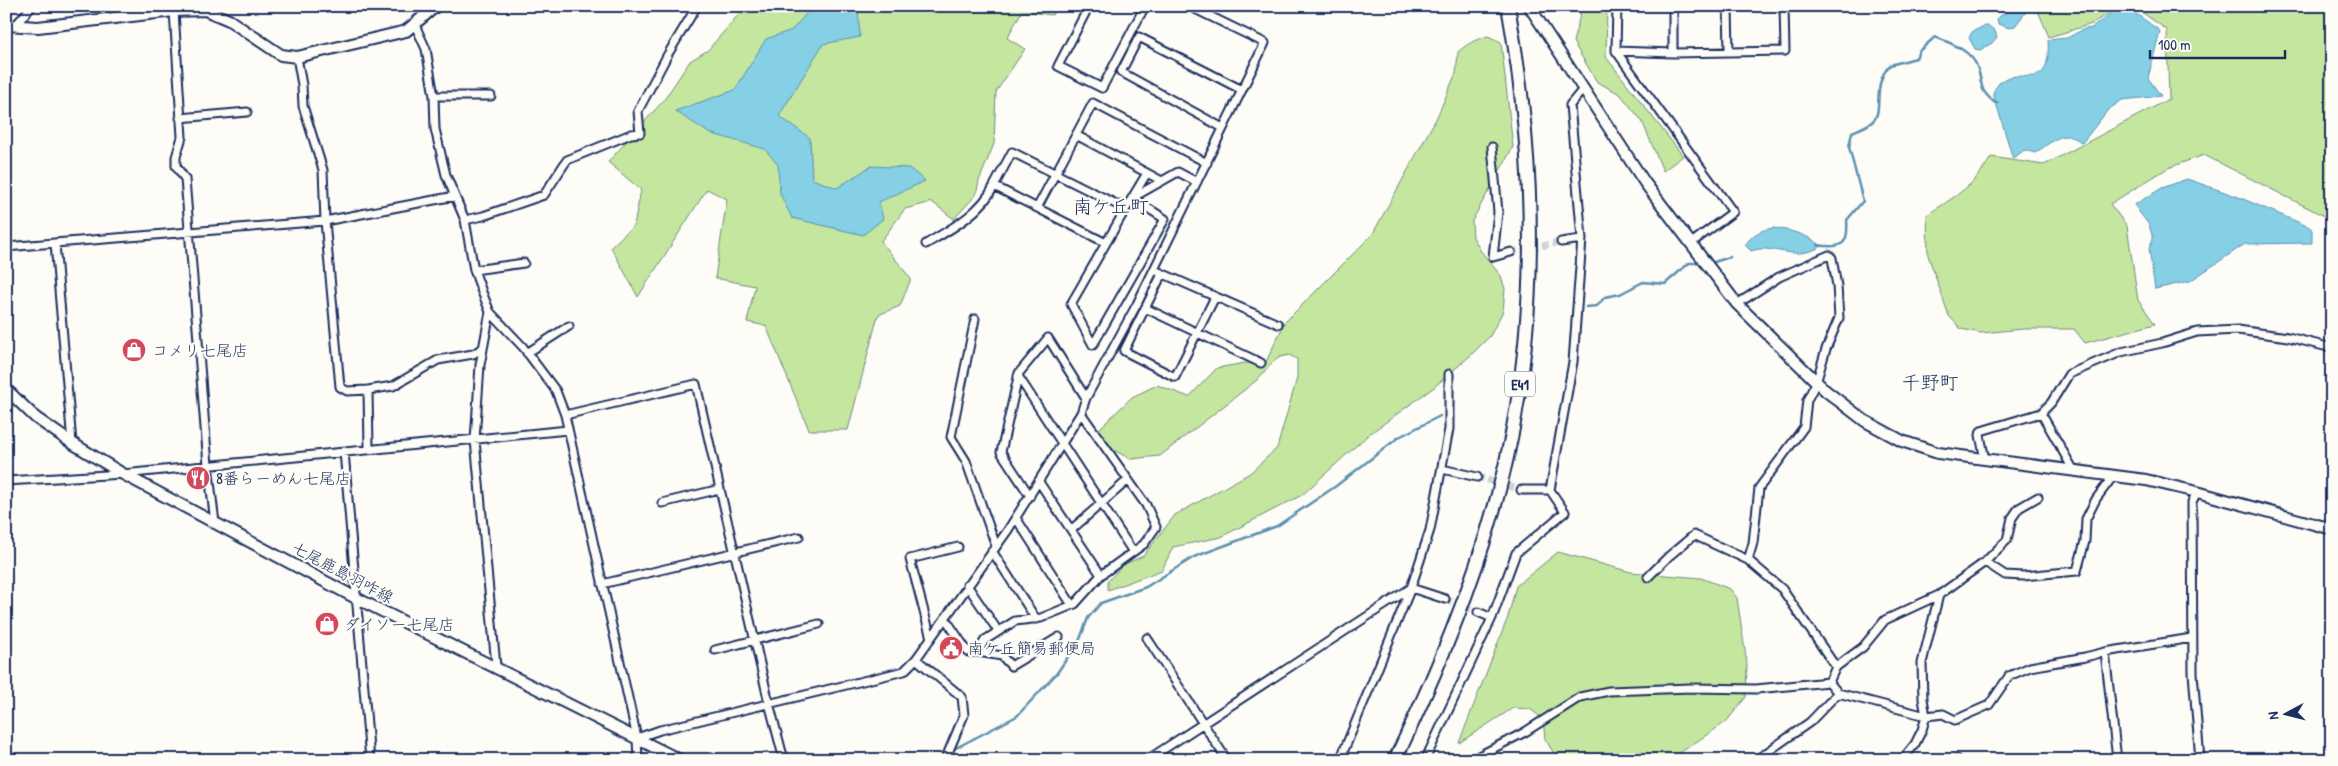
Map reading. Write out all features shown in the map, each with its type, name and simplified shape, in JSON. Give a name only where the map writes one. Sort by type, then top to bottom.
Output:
[{"type":"highway","name":"E41","points":[[1395,760],[1444,654],[1480,556],[1498,494],[1519,390],[1525,342],[1531,241],[1527,135],[1508,6]]},
{"type":"main road","points":[[10,26],[38,27],[206,8],[229,20],[281,55],[297,56],[406,31],[436,6]]},
{"type":"main road","points":[[1529,6],[1584,88],[1620,148],[1690,244],[1737,304],[1816,383],[1865,421],[1902,441],[1938,453],[2114,475],[2197,492],[2332,529]]},
{"type":"main road","name":"七尾鹿島羽咋線","points":[[6,390],[36,418],[72,443],[123,474],[356,598],[496,666],[680,760]]},
{"type":"street","points":[[10,26],[32,6]]},
{"type":"street","points":[[465,220],[544,196],[567,160],[631,134],[640,133],[638,112],[668,54],[697,6]]},
{"type":"street","points":[[1089,6],[1058,66],[1102,88],[1146,6]]},
{"type":"street","points":[[637,738],[660,730],[904,670],[916,659],[1016,518],[1081,413],[1086,398],[1154,270],[1265,43],[1188,6]]},
{"type":"street","points":[[1617,6],[1616,52],[1733,212],[1690,244]]},
{"type":"street","points":[[1673,6],[1673,53]]},
{"type":"street","points":[[1728,6],[1728,51]]},
{"type":"street","points":[[1616,52],[1785,51],[1784,6]]},
{"type":"street","points":[[174,11],[182,137],[176,158],[176,166],[185,178],[208,465],[215,523]]},
{"type":"street","points":[[414,25],[426,49],[434,96],[435,130],[446,176],[465,220],[474,270],[490,312],[528,353],[556,391],[565,415],[637,738],[638,760]]},
{"type":"street","points":[[1224,128],[1121,72],[1139,36],[1242,90]]},
{"type":"street","points":[[297,56],[302,84],[303,106],[323,170],[325,221],[340,387],[347,391],[394,386],[438,360],[472,354],[483,348]]},
{"type":"street","points":[[1425,760],[1492,618],[1516,553],[1565,512],[1550,490],[1573,362],[1582,239],[1570,105],[1584,88]]},
{"type":"street","points":[[434,96],[491,96]]},
{"type":"street","points":[[1037,208],[1093,103],[1206,162]]},
{"type":"street","points":[[180,118],[247,112]]},
{"type":"street","points":[[1076,135],[1162,181]]},
{"type":"street","points":[[1492,147],[1498,212],[1493,257],[1511,252]]},
{"type":"street","points":[[926,244],[962,222],[991,193],[1012,152],[1126,210]]},
{"type":"street","points":[[1132,198],[1178,172],[1197,182]]},
{"type":"street","points":[[1132,198],[1166,219],[1093,345],[1071,304],[1132,198],[1147,173]]},
{"type":"street","points":[[994,186],[1106,243]]},
{"type":"street","points":[[6,247],[325,221],[455,196]]},
{"type":"street","points":[[1561,242],[1582,239]]},
{"type":"street","points":[[55,243],[72,443]]},
{"type":"street","points":[[1737,304],[1780,277],[1829,255],[1832,258],[1837,286],[1839,318],[1826,349],[1816,383],[1807,400],[1804,427],[1759,488],[1748,560]]},
{"type":"street","points":[[474,270],[524,263]]},
{"type":"street","points":[[1154,270],[1278,324]]},
{"type":"street","points":[[1162,274],[1124,351],[1176,377],[1215,297]]},
{"type":"street","points":[[1145,308],[1261,363]]},
{"type":"street","points":[[490,312],[480,364],[475,440],[496,666]]},
{"type":"street","points":[[975,319],[951,438],[966,461],[994,548],[1036,619]]},
{"type":"street","points":[[528,353],[570,326]]},
{"type":"street","points":[[1985,460],[1980,435],[1981,431],[2041,413],[2051,403],[2069,374],[2121,352],[2162,343],[2197,332],[2238,330],[2288,337],[2332,348]]},
{"type":"street","points":[[1030,496],[1001,452],[1018,376],[1048,338],[1086,398]]},
{"type":"street","points":[[1340,760],[1411,588],[1430,530],[1449,429],[1449,374]]},
{"type":"street","points":[[1018,376],[1132,552]]},
{"type":"street","points":[[565,415],[696,384],[754,640],[784,760]]},
{"type":"street","points":[[368,390],[369,449]]},
{"type":"street","points":[[978,652],[985,640],[1015,621],[1036,619],[1072,605],[1101,575],[1144,544],[1156,527],[1146,505],[1081,413]]},
{"type":"street","points":[[2041,413],[2073,469]]},
{"type":"street","points":[[6,481],[123,474],[568,430]]},
{"type":"street","points":[[344,451],[370,760]]},
{"type":"street","points":[[1442,469],[1477,477]]},
{"type":"street","points":[[1986,562],[2005,575],[2023,576],[2076,571],[2085,541],[2086,519],[2096,499],[2114,475]]},
{"type":"street","points":[[1072,530],[1128,480]]},
{"type":"street","points":[[1039,482],[1101,575]]},
{"type":"street","points":[[662,504],[720,489]]},
{"type":"street","points":[[1521,490],[1550,490]]},
{"type":"street","points":[[2197,492],[2192,502],[2192,638],[2200,760]]},
{"type":"street","points":[[1829,682],[1836,668],[1863,647],[1885,620],[1939,595],[1986,562],[2007,540],[2012,518],[2019,508],[2038,497]]},
{"type":"street","points":[[1016,518],[1072,605]]},
{"type":"street","points":[[1648,578],[1668,556],[1694,535],[1748,560],[1782,589],[1836,668]]},
{"type":"street","points":[[602,584],[799,537]]},
{"type":"street","points":[[931,638],[910,559],[958,547]]},
{"type":"street","points":[[968,585],[998,632]]},
{"type":"street","points":[[1411,588],[1445,599]]},
{"type":"street","points":[[1147,760],[1411,588]]},
{"type":"street","points":[[1902,760],[1915,744],[1926,716],[1923,699],[1922,663],[1939,595]]},
{"type":"street","points":[[1478,612],[1492,618]]},
{"type":"street","points":[[944,618],[968,652],[1002,656],[1011,666],[1059,637]]},
{"type":"street","points":[[715,650],[819,624]]},
{"type":"street","points":[[1147,638],[1227,760]]},
{"type":"street","points":[[1829,682],[1838,693],[1926,716],[1943,714],[1955,720],[1989,705],[2009,676],[2030,667],[2105,652],[2192,638]]},
{"type":"street","points":[[2105,652],[2116,760]]},
{"type":"street","points":[[916,659],[962,697],[964,715],[947,758]]},
{"type":"street","points":[[1470,760],[1525,732],[1580,697],[1609,691],[1691,688],[1756,689],[1829,682]]},
{"type":"street","points":[[1756,760],[1810,722],[1838,693]]},
{"type":"green space","points":[[746,6],[1058,6],[1052,15],[1022,11],[1007,38],[1025,49],[996,92],[994,144],[979,181],[976,195],[954,219],[932,202],[905,209],[881,241],[911,279],[900,306],[878,315],[848,430],[809,430],[766,326],[747,322],[755,286],[715,278],[727,199],[707,189],[638,297],[611,247],[634,225],[641,190],[608,162],[664,100],[690,61],[708,50]]},
{"type":"green space","points":[[1578,6],[1607,6],[1606,57],[1683,156],[1663,171],[1642,121],[1620,94],[1597,82],[1573,42],[1581,11]]},
{"type":"green space","points":[[2036,6],[2119,6],[2092,24],[2049,37]]},
{"type":"green space","points":[[2133,6],[2332,6],[2332,220],[2204,155],[2168,168],[2110,204],[2127,226],[2138,300],[2155,324],[2085,343],[2074,329],[2023,329],[1981,333],[1961,329],[1949,316],[1928,255],[1927,215],[1971,184],[1991,157],[2044,165],[2169,99],[2167,30]]},
{"type":"green space","points":[[1488,36],[1501,42],[1513,147],[1472,221],[1473,237],[1480,250],[1501,276],[1505,289],[1503,311],[1490,336],[1433,388],[1368,435],[1302,495],[1221,537],[1173,547],[1162,570],[1108,590],[1108,581],[1123,565],[1143,556],[1175,515],[1250,473],[1277,448],[1297,378],[1297,359],[1289,355],[1280,357],[1257,380],[1160,456],[1130,459],[1103,444],[1098,430],[1132,397],[1157,385],[1189,397],[1217,368],[1245,363],[1265,364],[1285,322],[1372,235],[1437,117],[1456,73],[1458,52],[1472,42]]},
{"type":"green space","points":[[1558,552],[1631,572],[1701,578],[1730,589],[1737,598],[1747,664],[1746,697],[1726,722],[1669,760],[1558,760],[1545,739],[1543,719],[1530,709],[1513,708],[1459,743],[1508,617],[1516,586]]},
{"type":"water","points":[[813,6],[858,6],[860,37],[823,44],[779,116],[810,138],[812,179],[837,188],[871,166],[909,168],[925,181],[879,202],[883,219],[863,235],[792,218],[780,194],[778,165],[765,149],[709,133],[675,111],[735,90],[766,39],[792,30]]},
{"type":"water","points":[[2016,6],[2029,8],[2015,26],[2009,28],[1998,24],[1997,18]]},
{"type":"water","points":[[2128,8],[2160,31],[2148,78],[2161,96],[2122,100],[2108,110],[2082,143],[2075,138],[2064,136],[2035,153],[2024,150],[2013,159],[1993,93],[2000,82],[2009,77],[2037,75],[2043,70],[2047,60],[2048,40],[2067,38],[2084,29],[2092,28],[2112,12]]},
{"type":"water","points":[[1984,26],[1989,26],[1995,31],[1997,37],[1992,43],[1980,50],[1975,49],[1969,38],[1972,32]]},
{"type":"water","points":[[2187,179],[2236,196],[2312,228],[2312,243],[2245,244],[2190,281],[2155,289],[2149,249],[2153,238],[2149,225],[2134,205],[2162,188]]},
{"type":"water","points":[[1773,228],[1799,234],[1822,246],[1812,251],[1793,253],[1768,249],[1751,251],[1745,245],[1757,233]]},
{"type":"waterway","points":[[1818,245],[1833,246],[1842,243],[1847,235],[1847,220],[1863,201],[1849,147],[1852,132],[1869,124],[1876,117],[1881,81],[1890,65],[1916,58],[1919,51],[1935,37],[1961,48],[1971,57],[1978,69],[1982,88],[1995,103],[1998,103]]},
{"type":"waterway","points":[[1711,263],[1730,257]]},
{"type":"waterway","points":[[1586,307],[1597,306],[1605,297],[1620,294],[1643,282],[1665,284],[1689,263],[1696,263]]},
{"type":"waterway","points":[[952,750],[1017,716],[1057,673],[1080,639],[1088,618],[1101,603],[1146,587],[1194,557],[1277,526],[1336,486],[1399,437],[1440,416]]},
{"type":"waterway","points":[[937,760],[946,752]]},
{"type":"tunnel","points":[[1511,252],[1561,242]]},
{"type":"tunnel","points":[[1477,477],[1521,490]]},
{"type":"tunnel","points":[[1445,599],[1478,612]]},
{"type":"place","name":"コメリ七尾店","points":[[134,350]]},
{"type":"place","name":"8番らーめん七尾店","points":[[198,478]]},
{"type":"place","name":"ダイソー七尾店","points":[[327,624]]},
{"type":"place","name":"南ケ丘簡易郵便局","points":[[951,648]]},
{"type":"district","name":"南ケ丘町","points":[[1111,206]]},
{"type":"district","name":"千野町","points":[[1930,382]]}]
